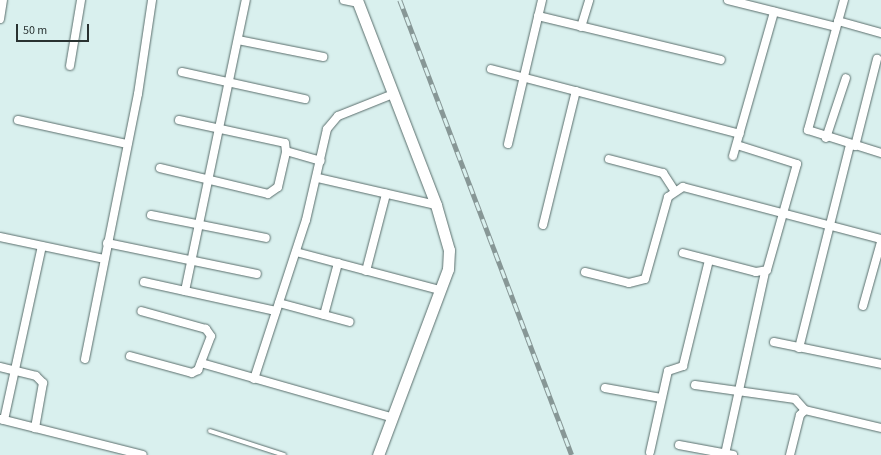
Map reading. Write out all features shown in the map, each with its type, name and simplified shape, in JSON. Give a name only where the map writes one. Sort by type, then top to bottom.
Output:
[{"type":"street","points":[[0,19],[3,0]]},
{"type":"street","points":[[70,66],[81,0]]},
{"type":"street","points":[[86,358],[127,144],[152,0]]},
{"type":"street","points":[[185,291],[246,0]]},
{"type":"street","points":[[344,0],[358,1],[436,205],[449,250],[440,290],[378,455]]},
{"type":"street","points":[[508,144],[542,0]]},
{"type":"street","points":[[581,27],[589,0]]},
{"type":"street","points":[[728,0],[774,12],[881,33]]},
{"type":"street","points":[[844,0],[808,130],[826,138],[881,153]]},
{"type":"street","points":[[733,156],[774,12]]},
{"type":"street","points":[[538,16],[721,60]]},
{"type":"street","points":[[238,40],[323,57]]},
{"type":"street","points":[[799,348],[828,226],[877,59]]},
{"type":"street","points":[[491,69],[740,134]]},
{"type":"street","points":[[182,72],[305,99]]},
{"type":"street","points":[[826,138],[846,78]]},
{"type":"street","points":[[543,225],[576,91]]},
{"type":"street","points":[[254,379],[296,252],[318,178],[331,122],[393,94]]},
{"type":"street","points":[[18,120],[127,144]]},
{"type":"street","points":[[160,168],[273,193],[278,187],[286,151],[285,143],[219,130],[179,120]]},
{"type":"street","points":[[679,445],[729,454],[739,392],[765,272],[797,164],[737,145]]},
{"type":"street","points":[[286,151],[321,161]]},
{"type":"street","points":[[609,159],[663,173],[674,190]]},
{"type":"street","points":[[318,178],[436,205]]},
{"type":"street","points":[[585,272],[629,282],[645,279],[668,197],[674,190],[687,188],[881,241],[862,306]]},
{"type":"street","points":[[366,271],[386,194]]},
{"type":"street","points":[[151,215],[266,238]]},
{"type":"street","points":[[0,237],[104,259]]},
{"type":"street","points":[[107,243],[257,274]]},
{"type":"street","points":[[42,246],[16,371],[2,420],[143,455]]},
{"type":"street","points":[[296,252],[440,290]]},
{"type":"street","points":[[683,254],[765,272]]},
{"type":"street","points":[[650,452],[661,398],[669,369],[683,366],[709,260]]},
{"type":"street","points":[[324,315],[338,263]]},
{"type":"street","points":[[144,282],[276,312]]},
{"type":"street","points":[[279,303],[350,322]]},
{"type":"street","points":[[130,356],[192,374],[201,363],[211,336],[209,331],[141,311]]},
{"type":"street","points":[[774,342],[881,364]]},
{"type":"street","points":[[201,363],[391,417]]},
{"type":"street","points":[[0,367],[36,376],[43,383],[35,428]]},
{"type":"street","points":[[695,385],[795,399],[805,410],[881,428]]},
{"type":"street","points":[[605,388],[661,398]]},
{"type":"street","points":[[790,455],[800,415],[805,410]]},
{"type":"lane","points":[[210,431],[284,455]]},
{"type":"railway","points":[[400,0],[572,455]]}]
